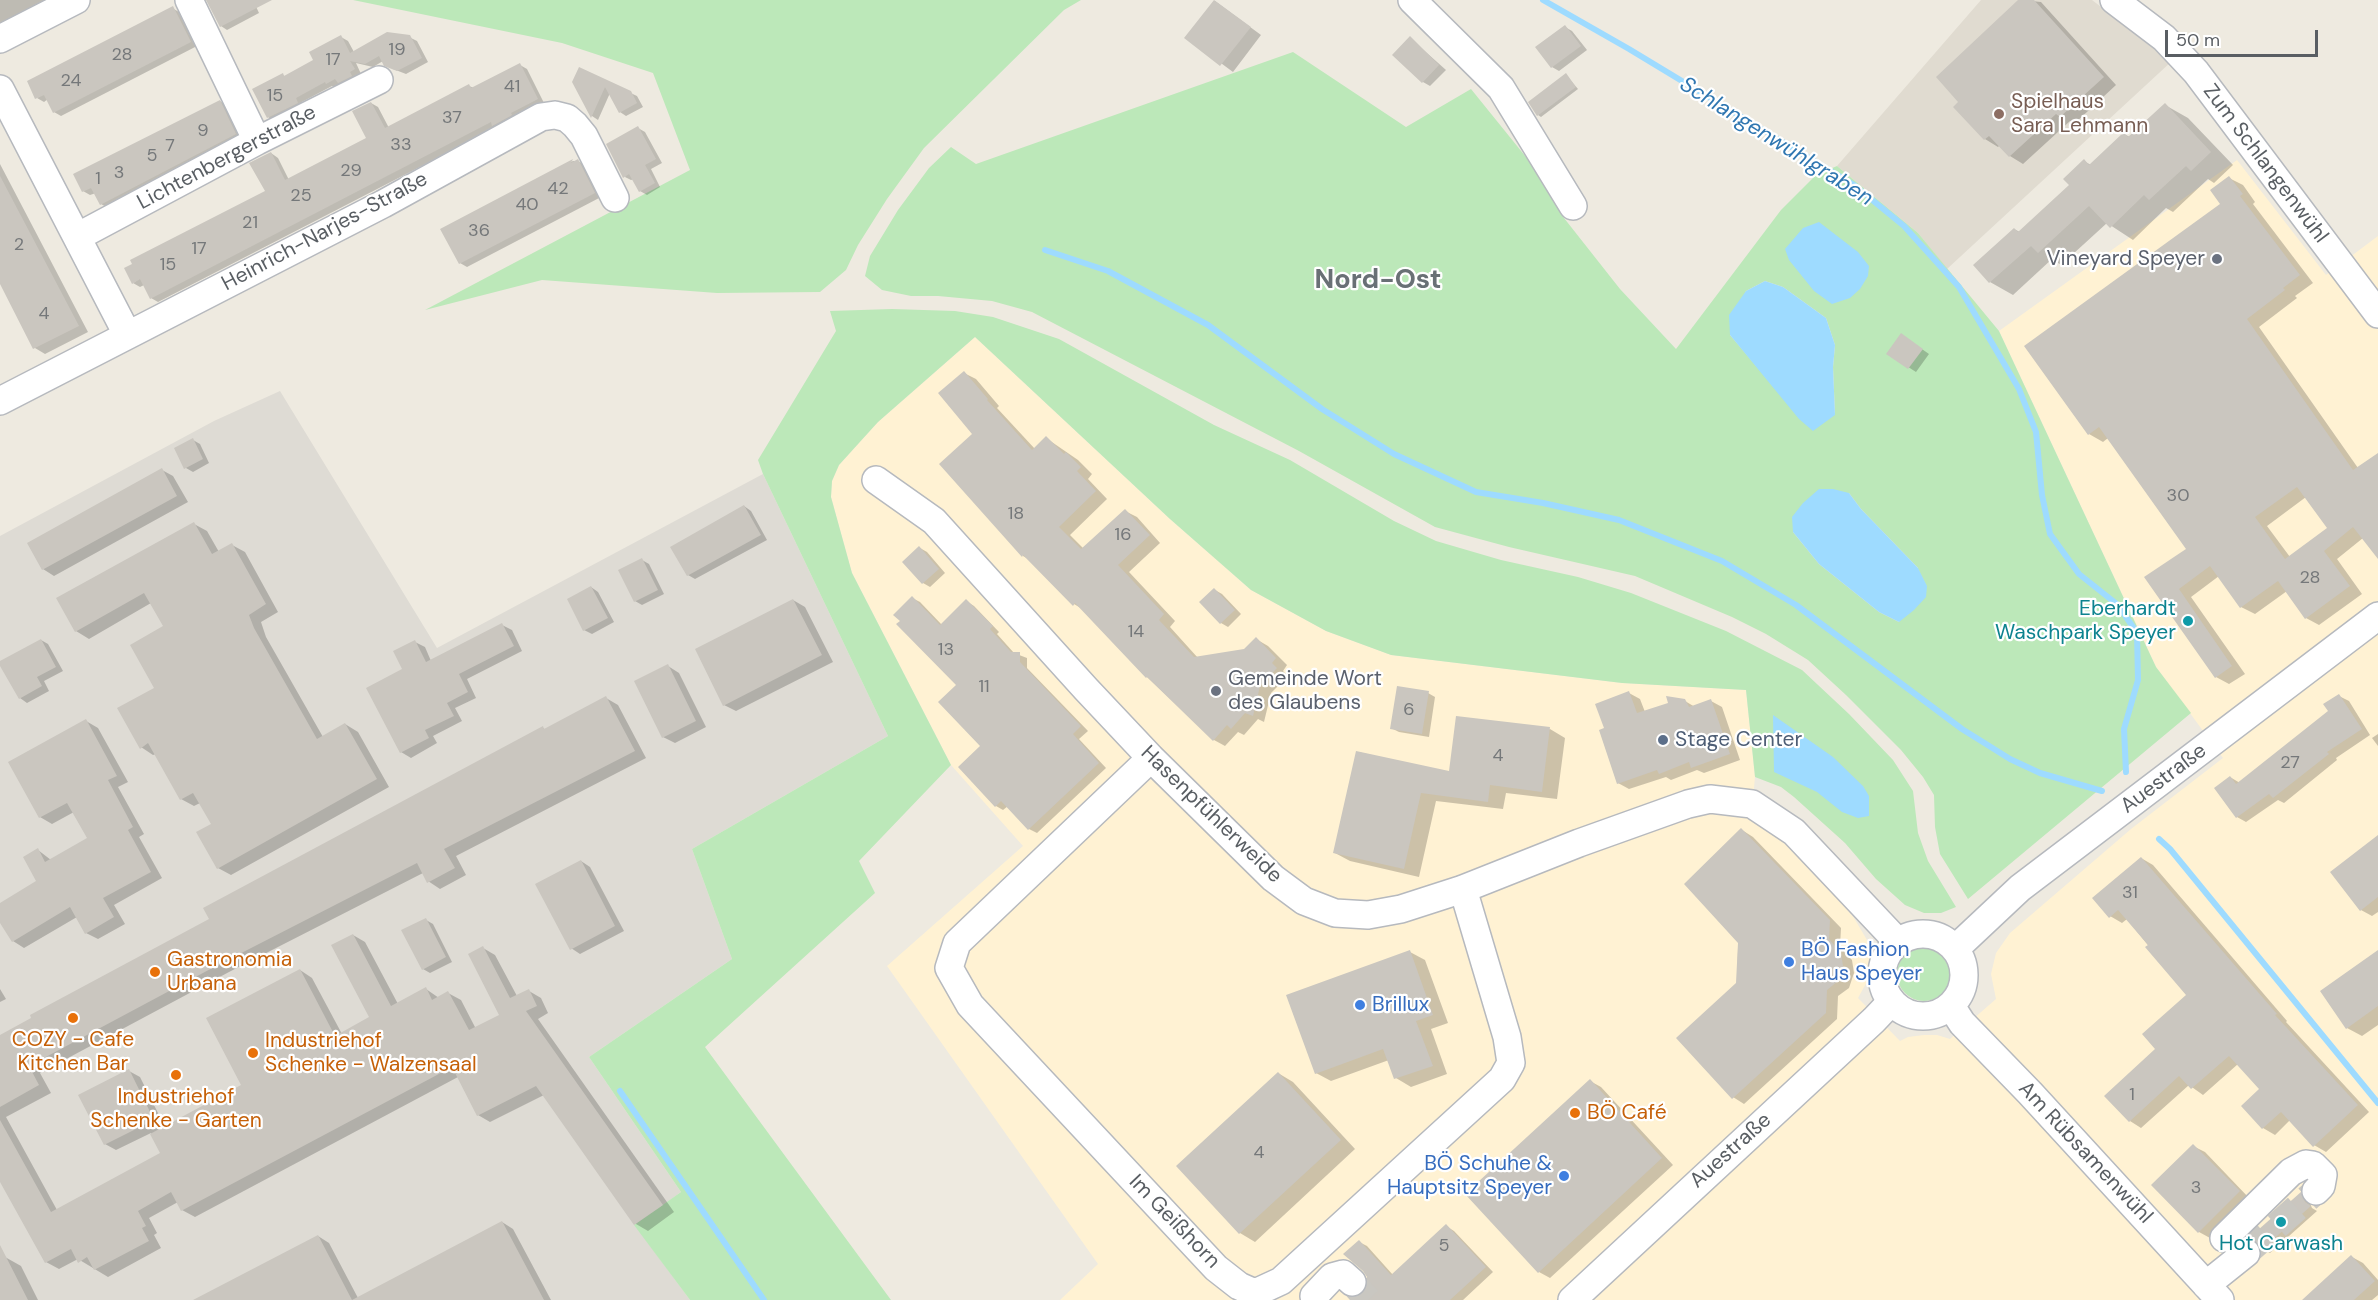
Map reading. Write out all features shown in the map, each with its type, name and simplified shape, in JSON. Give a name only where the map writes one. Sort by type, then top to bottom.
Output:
[{"type":"street","points":[[0,39],[76,0]]},
{"type":"street","points":[[189,0],[257,141]]},
{"type":"street","points":[[1412,0],[1501,88],[1573,206]]},
{"type":"street","name":"Zum Schlangenwühl","points":[[2114,0],[2164,38],[2196,72],[2378,314]]},
{"type":"street","name":"Lichtenbergerstraße","points":[[77,237],[257,141],[379,80]]},
{"type":"street","points":[[0,89],[127,334]]},
{"type":"street","name":"Heinrich-Narjes-Straße","points":[[0,401],[383,204],[541,117],[567,118],[575,125],[584,136],[615,198]]},
{"type":"street","name":"Hasenpfühlerweide","points":[[876,480],[934,521],[1151,758],[1273,878],[1305,901],[1335,913],[1368,915],[1401,909],[1463,889],[1579,843],[1688,804],[1710,800],[1752,804],[1794,832],[1898,942]]},
{"type":"street","name":"Auestraße","points":[[1955,949],[2020,888],[2378,616]]},
{"type":"street","name":"Im Geißhorn","points":[[1151,758],[957,943],[949,968],[970,1005],[1216,1268],[1239,1286],[1255,1293],[1281,1281],[1502,1079],[1511,1063],[1507,1037],[1463,889]]},
{"type":"street","points":[[1919,934],[1932,934],[1946,940],[1955,949],[1962,960],[1965,973],[1963,987],[1951,1006],[1942,1012],[1918,1017],[1903,1012],[1885,994],[1881,979],[1883,963],[1890,949],[1898,942],[1919,934]]},
{"type":"street","name":"Auestraße","points":[[1572,1300],[1891,1002]]},
{"type":"street","name":"Am Rübsamenwühl","points":[[1951,1006],[1962,1023],[2030,1093],[2213,1292]]},
{"type":"street","points":[[2213,1292],[2235,1246],[2291,1172],[2306,1164],[2313,1165],[2323,1175],[2316,1191]]},
{"type":"street","points":[[1314,1296],[1332,1277],[1343,1274],[1352,1282]]},
{"type":"shaded area","name":"Spielhaus Sara Lehmann","points":[[1981,0],[2092,0],[2172,61],[1947,269],[1918,233],[1837,166]]},
{"type":"shaded area","points":[[2237,160],[2326,275],[2378,236],[2378,1300],[1060,1300],[1098,1264],[887,966],[1023,846],[951,765],[852,573],[831,497],[832,481],[839,465],[878,422],[975,337],[1170,519],[1251,590],[1326,631],[1391,655],[1622,683],[1746,690],[1755,777],[1751,820],[1776,833],[1824,880],[1854,918],[1867,940],[1871,957],[1869,978],[1858,998],[1900,1041],[1908,1037],[1924,1035],[1937,1035],[1950,1039],[1996,999],[1991,974],[1996,953],[2010,933],[2131,829],[2223,758],[2156,667],[1999,331]]},
{"type":"shaded area","points":[[280,391],[437,648],[763,474],[888,736],[692,849],[732,959],[589,1057],[681,1192],[635,1225],[690,1300],[0,1300],[0,536],[214,421]]},
{"type":"green space","points":[[353,0],[1081,0],[1064,10],[924,148],[887,199],[858,245],[846,270],[820,292],[717,293],[542,280],[425,310],[690,170],[653,73],[562,43]]},
{"type":"green space","points":[[1293,52],[1406,127],[1471,89],[1530,162],[1564,218],[1620,289],[1676,349],[1781,210],[1816,175],[1837,166],[1918,233],[1999,331],[2156,667],[2191,713],[1968,899],[1940,854],[1935,827],[1934,795],[1923,777],[1901,750],[1808,660],[1766,634],[1635,576],[1509,547],[1435,527],[1299,451],[1032,312],[992,301],[911,296],[882,290],[865,276],[870,256],[898,210],[929,168],[951,147],[976,164]],"holes":[[[1765,281],[1783,287],[1826,318],[1835,345],[1833,367],[1835,415],[1775,388],[1730,335],[1746,291]],[[1849,493],[1861,509],[1918,568],[1899,622],[1879,612],[1819,564],[1793,532]]]},
{"type":"green space","points":[[892,309],[955,311],[993,317],[1059,339],[1214,425],[1290,460],[1394,521],[1436,541],[1501,560],[1578,577],[1631,593],[1726,631],[1802,670],[1893,760],[1913,791],[1918,833],[1928,861],[1956,907],[1941,913],[1924,913],[1905,905],[1876,879],[1845,843],[1794,797],[1781,787],[1755,777],[1746,690],[1622,683],[1391,655],[1326,631],[1251,590],[1170,519],[975,337],[878,422],[839,465],[832,481],[831,497],[852,573],[951,765],[859,861],[875,893],[705,1047],[891,1300],[690,1300],[634,1225],[681,1192],[589,1057],[732,959],[692,849],[888,736],[758,460],[836,331],[830,311]]},
{"type":"green space","points":[[1924,947],[1934,949],[1943,955],[1949,964],[1951,974],[1949,984],[1943,993],[1934,999],[1924,1001],[1914,999],[1905,993],[1899,984],[1897,974],[1899,964],[1905,955],[1914,949]]},
{"type":"water","points":[[1819,222],[1858,252],[1869,266],[1868,276],[1860,289],[1850,298],[1832,304],[1814,291],[1789,260],[1785,249],[1803,228]]},
{"type":"water","points":[[1765,281],[1783,287],[1826,318],[1835,345],[1833,367],[1835,415],[1813,431],[1799,419],[1730,335],[1729,315],[1746,291]]},
{"type":"water","points":[[1819,489],[1833,489],[1849,493],[1861,509],[1918,568],[1927,586],[1926,597],[1899,622],[1879,612],[1819,564],[1793,532],[1792,517]]},
{"type":"water","points":[[1773,715],[1833,757],[1863,786],[1869,796],[1869,816],[1858,818],[1842,812],[1817,792],[1774,772]]},
{"type":"building","points":[[206,0],[272,0],[220,27]]},
{"type":"building","points":[[1214,0],[1251,27],[1220,66],[1184,38]]},
{"type":"building","points":[[2018,0],[2034,0],[2104,77],[2060,117],[2056,114],[2009,157],[1989,136],[1984,140],[1953,107],[1958,102],[1936,77]]},
{"type":"building","points":[[173,6],[191,42],[53,113],[44,95],[35,99],[27,81]]},
{"type":"building","points":[[1565,25],[1581,46],[1551,68],[1535,47]]},
{"type":"building","points":[[387,32],[410,35],[422,58],[397,71],[384,66],[379,56],[365,64],[350,61],[355,69],[350,72],[352,76],[338,83],[335,79],[326,84],[325,82],[296,98],[298,103],[267,118],[252,89],[283,73],[284,76],[313,60],[309,52],[341,35],[350,53]]},
{"type":"building","points":[[1410,36],[1439,65],[1422,83],[1392,55]]},
{"type":"building","points":[[520,63],[538,99],[511,113],[512,115],[492,126],[491,122],[150,299],[140,279],[132,284],[124,268],[132,264],[130,260],[265,191],[249,163],[271,152],[285,180],[366,138],[352,111],[371,102],[385,128],[469,84],[471,88]]},
{"type":"building","points":[[579,67],[631,91],[637,103],[619,113],[605,87],[591,118],[572,82]]},
{"type":"building","points":[[1566,73],[1576,87],[1537,116],[1528,102]]},
{"type":"building","points":[[220,100],[236,134],[100,205],[91,188],[82,192],[73,174]]},
{"type":"building","points":[[2165,103],[2211,152],[2191,171],[2186,166],[2149,200],[2144,195],[2110,228],[2089,206],[2038,253],[2031,246],[1989,283],[1973,265],[2014,228],[2018,232],[2069,185],[2063,179],[2084,159],[2089,165],[2124,132],[2128,137]]},
{"type":"building","points":[[638,126],[656,159],[645,165],[655,183],[639,192],[629,174],[623,178],[606,144]]},
{"type":"building","points":[[573,159],[571,163],[578,159],[595,193],[459,264],[440,229]]},
{"type":"building","points":[[0,176],[79,326],[33,349],[0,284]]},
{"type":"building","points":[[2229,176],[2243,194],[2240,196],[2300,275],[2283,288],[2285,290],[2247,319],[2353,470],[2378,453],[2378,559],[2353,527],[2324,551],[2350,586],[2305,619],[2278,581],[2240,608],[2210,566],[2179,589],[2232,666],[2215,678],[2144,577],[2186,549],[2099,427],[2088,435],[2024,346],[2220,204],[2210,190]],"holes":[[[2297,487],[2327,528],[2285,559],[2255,517]]]},
{"type":"building","points":[[1901,333],[1923,349],[1908,369],[1886,354]]},
{"type":"building","points":[[964,371],[1032,450],[1046,436],[1081,467],[1077,471],[1096,491],[1059,527],[1081,549],[1125,509],[1150,535],[1118,565],[1164,614],[1159,620],[1194,657],[1244,649],[1256,637],[1276,658],[1272,663],[1277,668],[1260,686],[1253,716],[1245,713],[1231,729],[1227,725],[1213,741],[1146,678],[1075,603],[1073,606],[1023,555],[1022,557],[939,464],[972,434],[938,393]]},
{"type":"building","points":[[193,438],[203,459],[184,469],[174,448]]},
{"type":"building","points":[[162,468],[177,496],[42,570],[27,543]]},
{"type":"building","points":[[744,505],[761,535],[687,576],[670,547]]},
{"type":"building","points":[[194,522],[212,554],[232,543],[266,604],[249,615],[254,628],[317,739],[345,723],[377,779],[217,869],[196,832],[211,824],[193,793],[180,800],[148,743],[140,749],[117,708],[154,688],[130,645],[163,626],[144,593],[75,632],[56,598]]},
{"type":"building","points":[[919,546],[939,569],[922,584],[902,562]]},
{"type":"building","points":[[642,558],[658,590],[634,602],[618,570]]},
{"type":"building","points":[[591,586],[608,618],[583,631],[567,599]]},
{"type":"building","points":[[1214,588],[1235,610],[1220,624],[1199,602]]},
{"type":"building","points":[[912,596],[940,625],[966,599],[993,626],[990,629],[1011,652],[1020,652],[1020,662],[1081,726],[1073,734],[1099,763],[1028,830],[1001,801],[995,807],[958,767],[980,746],[938,702],[956,685],[896,624],[900,621],[893,615]]},
{"type":"building","points":[[793,599],[822,655],[723,706],[695,649]]},
{"type":"building","points":[[502,623],[514,646],[459,674],[468,692],[447,703],[454,716],[425,730],[429,738],[400,753],[366,688],[402,669],[393,651],[415,640],[426,662]]},
{"type":"building","points":[[41,639],[56,667],[37,677],[42,686],[19,699],[0,666],[0,661]]},
{"type":"building","points":[[668,664],[696,721],[662,738],[634,681]]},
{"type":"building","points":[[1397,686],[1429,691],[1422,734],[1390,729]]},
{"type":"building","points":[[1629,691],[1637,713],[1668,703],[1666,696],[1685,699],[1689,707],[1711,699],[1730,754],[1691,768],[1689,762],[1659,774],[1657,770],[1617,784],[1599,730],[1604,728],[1595,704]]},
{"type":"building","points":[[2339,694],[2362,729],[2327,752],[2329,754],[2273,798],[2269,794],[2236,818],[2214,788],[2230,776],[2236,784],[2328,711],[2323,704]]},
{"type":"building","points":[[606,696],[635,751],[444,849],[455,868],[427,883],[417,863],[216,966],[29,1066],[39,1085],[0,1107],[0,1035],[31,1018],[30,1015],[209,919],[203,908],[543,726],[544,729]]},
{"type":"building","points":[[1456,716],[1550,727],[1542,792],[1490,785],[1488,802],[1421,793],[1404,869],[1333,853],[1356,751],[1449,771]]},
{"type":"building","points":[[86,719],[117,776],[108,780],[133,827],[128,830],[151,872],[103,898],[114,917],[85,934],[70,907],[12,942],[0,923],[0,903],[36,881],[23,857],[38,848],[45,862],[87,838],[67,803],[39,818],[8,762]]},
{"type":"building","name":"BÖ Fashion Haus Speyer","points":[[1741,828],[1830,920],[1829,939],[1841,953],[1843,966],[1838,981],[1827,990],[1826,1013],[1732,1099],[1676,1038],[1736,983],[1738,943],[1684,884]]},
{"type":"building","points":[[2378,835],[2378,897],[2360,911],[2330,872]]},
{"type":"building","points":[[2141,857],[2277,1014],[2275,1015],[2358,1105],[2313,1147],[2281,1112],[2262,1129],[2241,1106],[2259,1089],[2229,1056],[2191,1089],[2179,1076],[2129,1122],[2104,1096],[2155,1049],[2142,1034],[2186,995],[2145,947],[2148,945],[2118,910],[2109,918],[2092,898]]},
{"type":"building","points":[[581,860],[615,926],[570,950],[535,884]]},
{"type":"building","points":[[426,918],[446,957],[422,970],[401,930]]},
{"type":"building","points":[[353,934],[391,1006],[426,987],[432,1000],[448,991],[469,1030],[499,1015],[468,954],[483,946],[510,998],[529,989],[537,1006],[526,1011],[663,1205],[634,1225],[536,1086],[477,1116],[452,1067],[181,1211],[171,1192],[138,1211],[146,1226],[142,1228],[149,1241],[94,1270],[87,1257],[78,1263],[71,1249],[45,1263],[0,1182],[0,1120],[51,1212],[160,1153],[150,1134],[241,1085],[206,1018],[300,969],[335,1036],[369,1017],[331,945]]},
{"type":"building","name":"Brillux","points":[[1410,950],[1433,1015],[1416,1021],[1433,1066],[1394,1079],[1383,1049],[1315,1074],[1286,995]]},
{"type":"building","points":[[2378,950],[2378,1006],[2346,1029],[2320,991]]},
{"type":"building","points":[[129,1069],[154,1120],[104,1145],[78,1095]]},
{"type":"building","points":[[1278,1072],[1341,1140],[1239,1234],[1176,1166]]},
{"type":"building","name":"BÖ Schuhe & Hauptsitz Speyer","points":[[1590,1079],[1662,1158],[1538,1273],[1465,1194]]},
{"type":"building","points":[[2193,1144],[2240,1191],[2198,1233],[2151,1185]]},
{"type":"building","name":"Hot Carwash","points":[[2301,1192],[2305,1202],[2311,1206],[2261,1250],[2258,1243],[2249,1238]]},
{"type":"building","points":[[502,1221],[544,1300],[352,1300]]},
{"type":"building","points":[[1446,1224],[1486,1267],[1450,1300],[1351,1300],[1349,1297],[1356,1297],[1363,1293],[1367,1285],[1367,1277],[1343,1254],[1359,1240],[1391,1275]]},
{"type":"building","points":[[318,1235],[352,1300],[193,1300]]},
{"type":"building","points":[[0,1245],[28,1300],[0,1300]]},
{"type":"building","points":[[2351,1255],[2375,1281],[2354,1300],[2302,1300]]},
{"type":"waterway","name":"Schlangenwühlgraben","points":[[1543,0],[1629,49],[1854,185],[1904,226],[1959,287],[2019,389],[2036,432],[2042,495],[2050,534],[2079,574],[2118,605],[2137,633],[2138,680],[2124,729],[2126,772]]},
{"type":"waterway","points":[[1045,250],[1108,271],[1208,325],[1322,409],[1394,454],[1476,492],[1543,503],[1619,520],[1722,561],[1796,605],[1962,729],[2010,759],[2040,773],[2102,791]]},
{"type":"waterway","points":[[2159,839],[2170,849],[2378,1103]]},
{"type":"waterway","points":[[620,1091],[764,1300]]},
{"type":"tunnel","points":[[2246,1253],[2316,1191]]},
{"type":"tunnel","points":[[1352,1282],[1368,1300]]},
{"type":"place","name":"Spielhaus Sara Lehmann","points":[[1999,114]]},
{"type":"place","name":"Vineyard Speyer","points":[[2217,259]]},
{"type":"place","name":"Eberhardt Waschpark Speyer","points":[[2188,621]]},
{"type":"place","name":"Gemeinde Wort des Glaubens","points":[[1216,691]]},
{"type":"place","name":"Stage Center","points":[[1663,740]]},
{"type":"place","name":"BÖ Fashion Haus Speyer","points":[[1789,962]]},
{"type":"place","name":"Gastronomia Urbana","points":[[155,972]]},
{"type":"place","name":"Brillux","points":[[1360,1005]]},
{"type":"place","name":"COZY - Cafe Kitchen Bar","points":[[73,1018]]},
{"type":"place","name":"Industriehof Schenke - Walzensaal","points":[[253,1053]]},
{"type":"place","name":"Industriehof Schenke - Garten","points":[[176,1075]]},
{"type":"place","name":"BÖ Café","points":[[1575,1113]]},
{"type":"place","name":"BÖ Schuhe & Hauptsitz Speyer","points":[[1564,1176]]},
{"type":"place","name":"Hot Carwash","points":[[2281,1222]]},
{"type":"district","name":"Nord-Ost","points":[[1378,281]]}]
